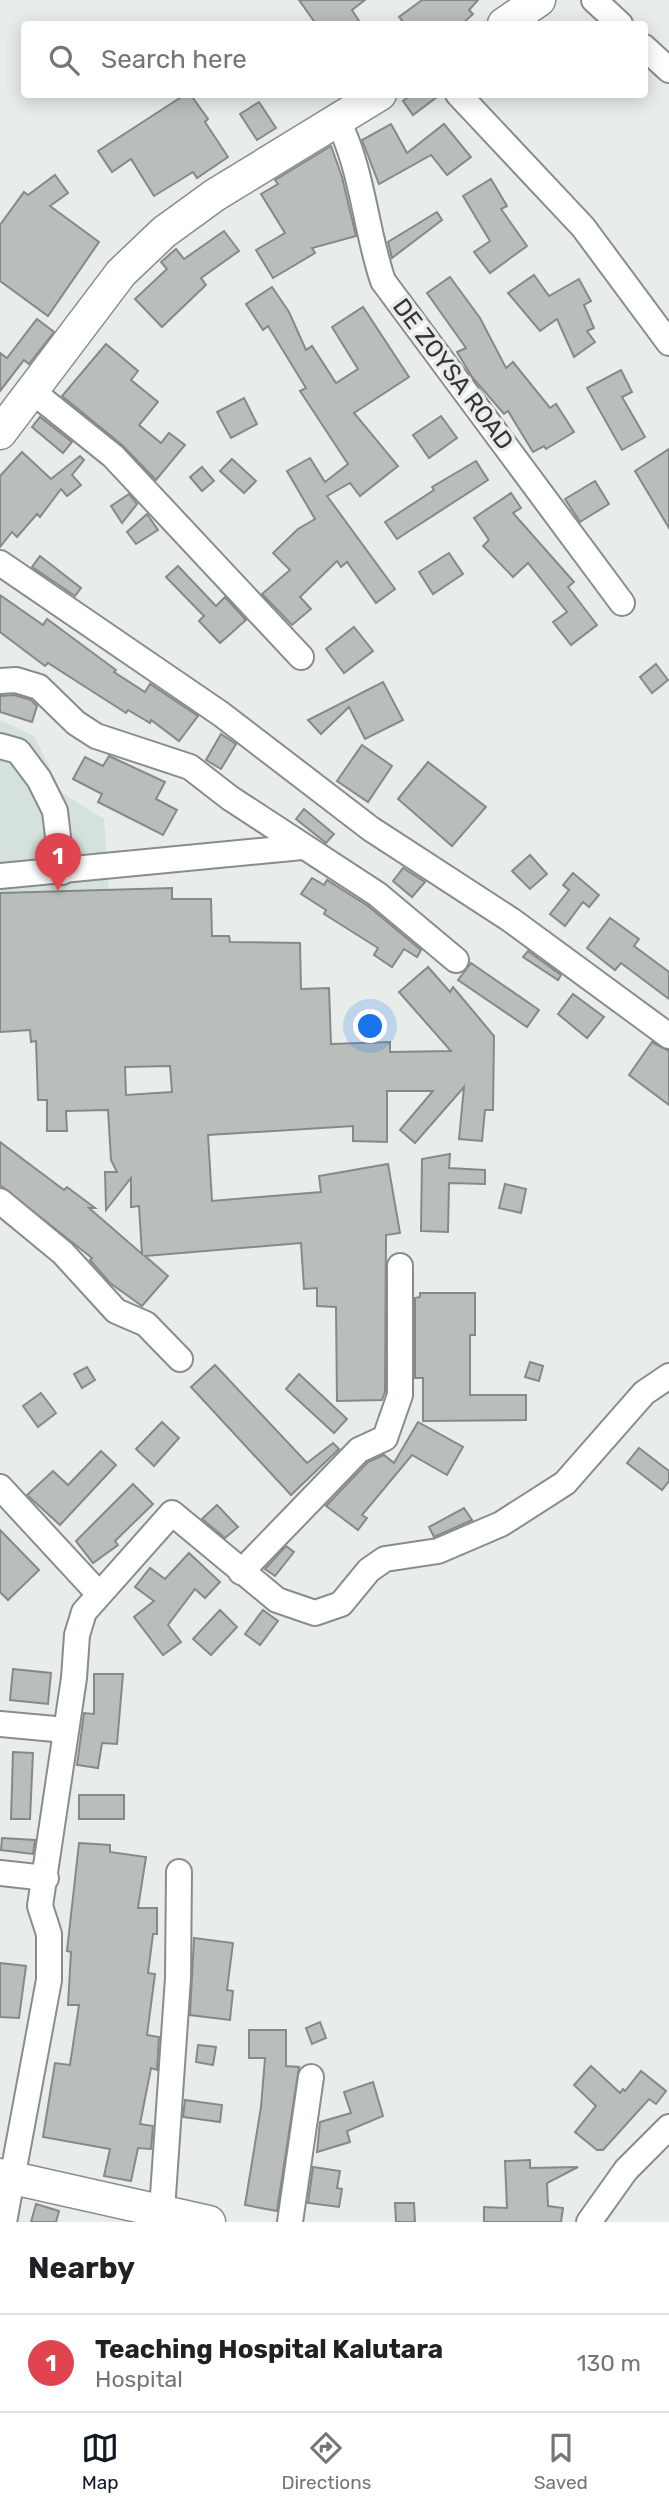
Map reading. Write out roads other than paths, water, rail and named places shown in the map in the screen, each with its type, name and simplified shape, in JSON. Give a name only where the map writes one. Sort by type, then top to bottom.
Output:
[{"type":"main road","points":[[508,21],[539,0]]},
{"type":"main road","points":[[0,432],[121,273],[164,232],[215,195],[373,98]]},
{"type":"main road","points":[[7,2177],[209,2222]]},
{"type":"street","points":[[594,0],[617,21]]},
{"type":"street","points":[[648,50],[669,70]]},
{"type":"street","points":[[462,98],[583,228],[669,343]]},
{"type":"street","name":"DE ZOYSA ROAD","points":[[337,119],[351,146],[374,254],[383,281],[622,603]]},
{"type":"street","points":[[32,391],[113,456],[301,657]]},
{"type":"street","points":[[0,564],[221,714],[371,829],[511,920],[669,1036]]},
{"type":"street","points":[[0,681],[16,680],[39,687],[76,723],[96,736],[190,767],[302,847],[377,894],[456,960]]},
{"type":"street","points":[[0,746],[18,751],[39,779],[55,811],[62,872]]},
{"type":"street","points":[[0,876],[302,847]]},
{"type":"street","points":[[0,1201],[63,1253],[116,1311],[146,1324],[180,1359]]},
{"type":"street","points":[[241,1572],[359,1450],[385,1438],[400,1395],[400,1266]]},
{"type":"street","points":[[4,2222],[7,2177],[49,1980],[50,1944],[40,1906],[46,1878],[77,1635],[84,1612],[172,1513],[277,1600],[315,1613],[341,1604],[369,1570],[386,1559],[438,1551],[501,1524],[565,1483],[644,1393],[669,1376]]},
{"type":"street","points":[[0,1487],[99,1594]]},
{"type":"street","points":[[0,1724],[66,1730]]},
{"type":"street","points":[[162,2210],[178,1978],[179,1872]]},
{"type":"street","points":[[0,1873],[46,1878]]},
{"type":"street","points":[[290,2222],[311,2077]]},
{"type":"street","points":[[589,2222],[626,2170],[669,2127]]},
{"type":"place","name":"Teaching Hospital Kalutara","points":[[58,891]]}]
